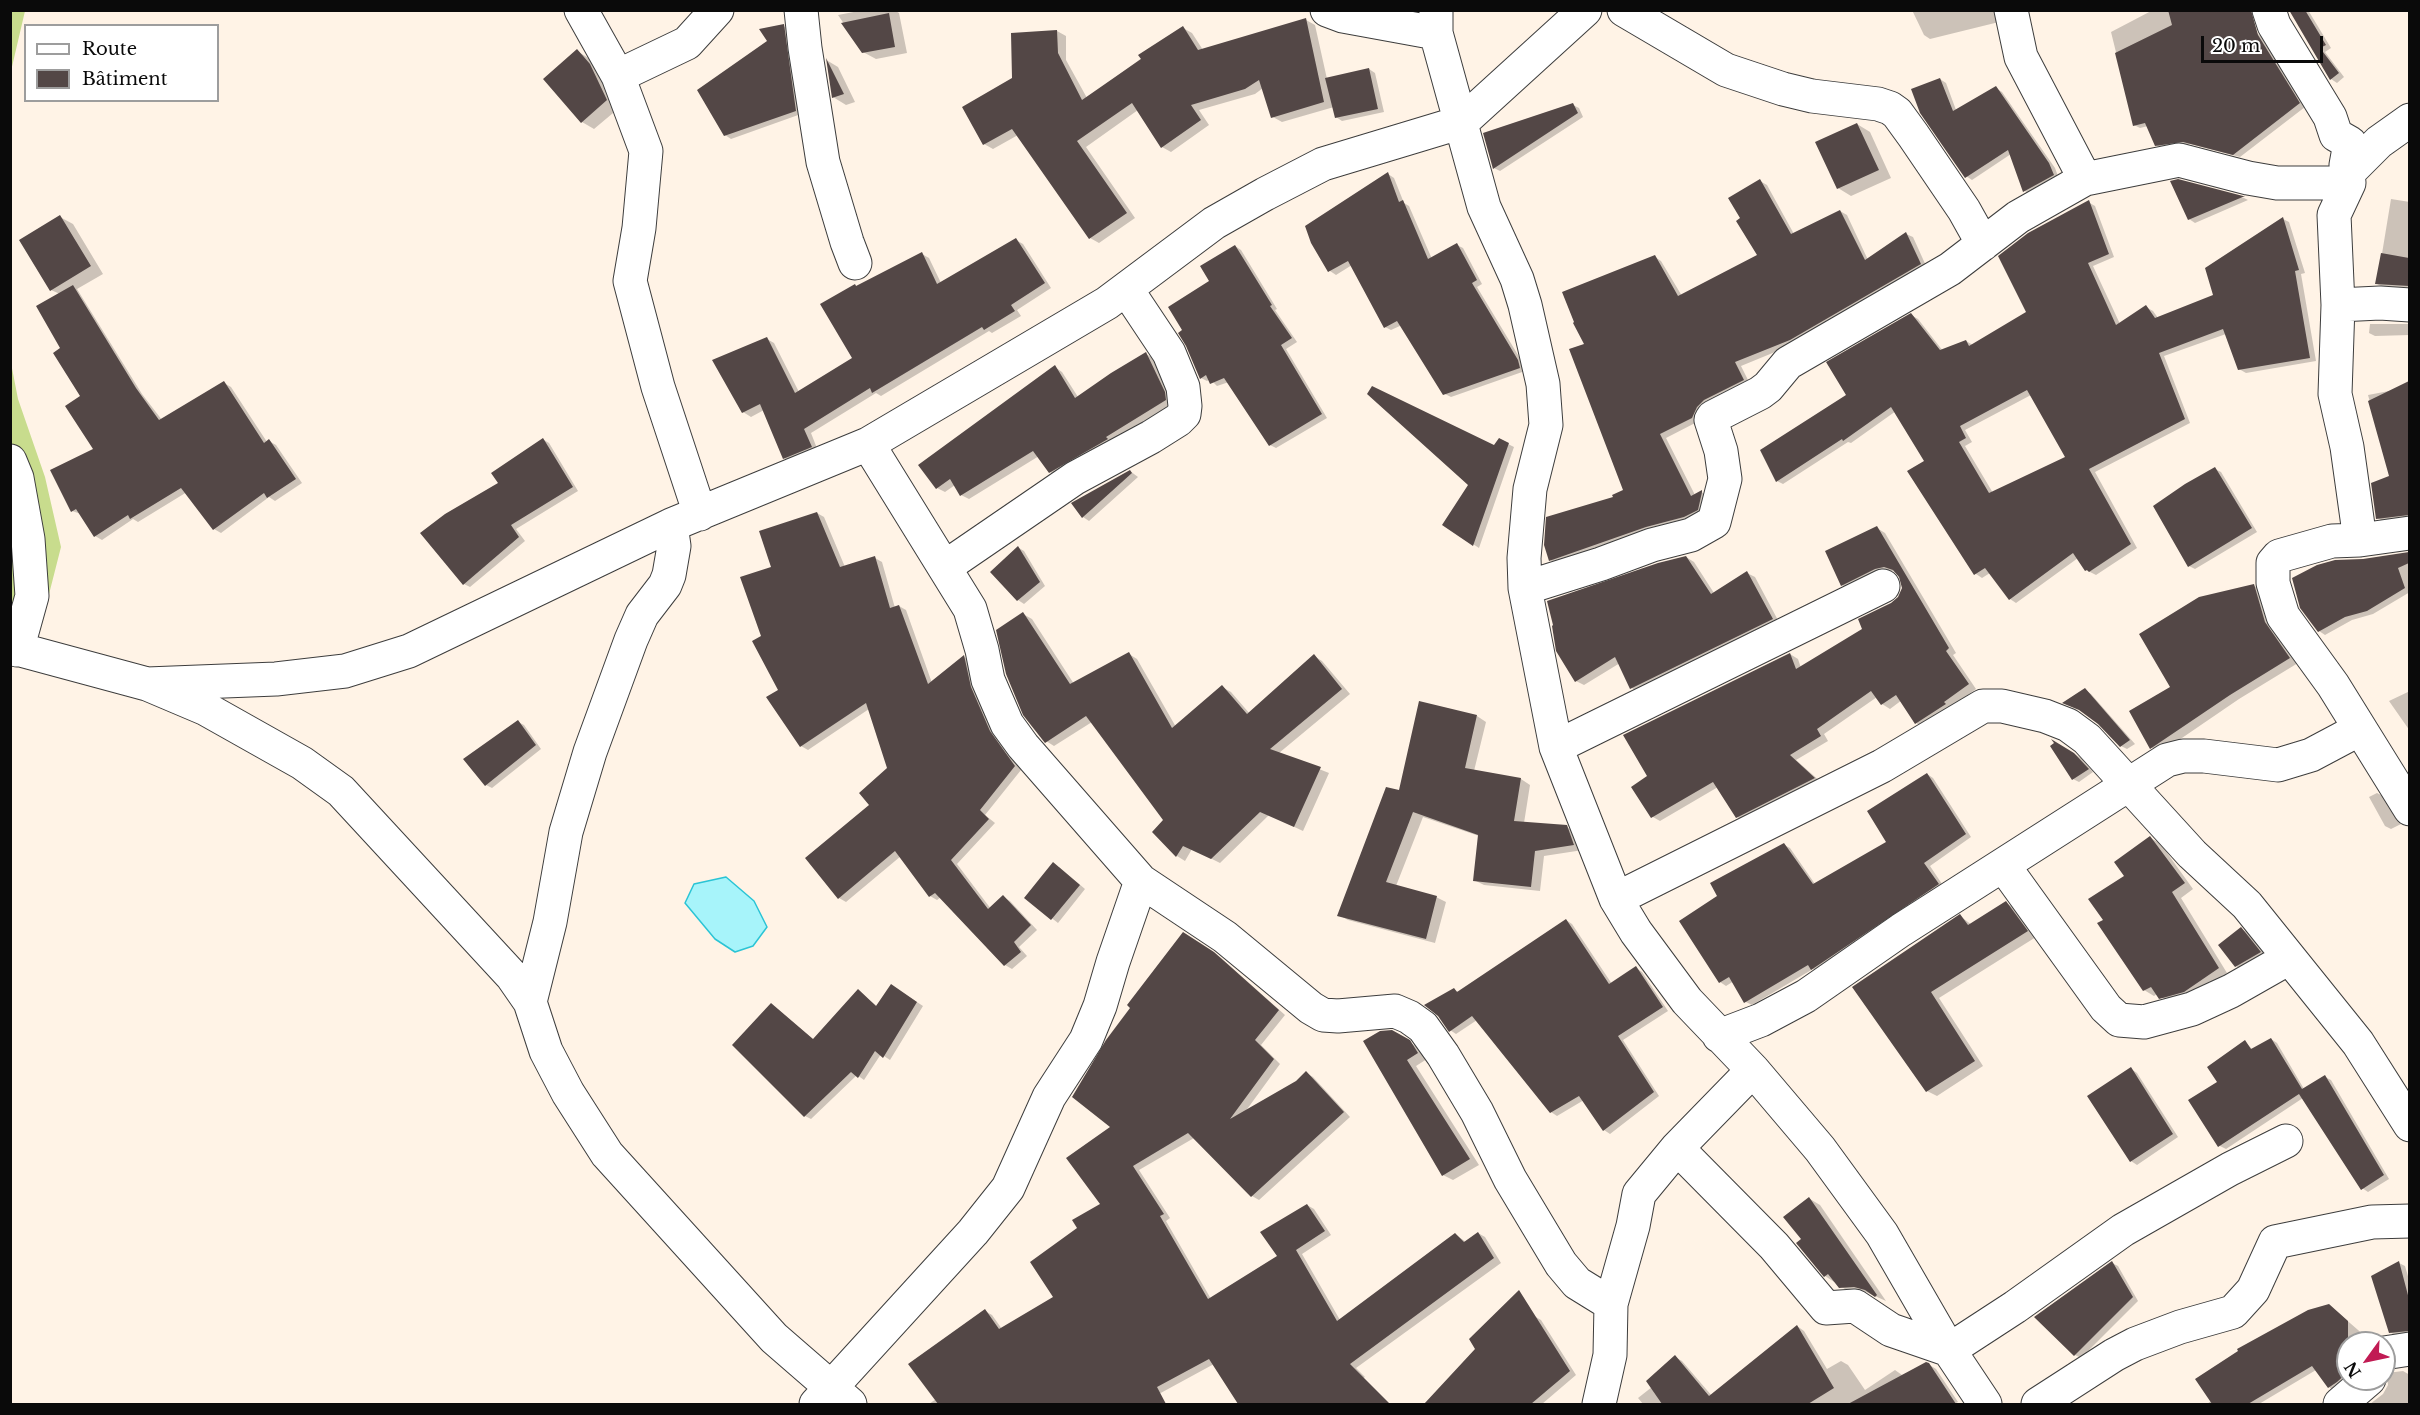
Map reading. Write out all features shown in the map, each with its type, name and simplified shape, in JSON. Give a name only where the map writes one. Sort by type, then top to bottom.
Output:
[{"type":"street","points":[[530,1002],[550,922],[566,832],[590,752],[642,615],[669,576],[674,546],[685,519],[658,387],[630,281],[639,228],[646,151],[618,76],[581,10]]},
{"type":"street","points":[[618,76],[687,43],[717,10]]},
{"type":"street","points":[[801,10],[823,162],[855,263]]},
{"type":"street","points":[[1327,10],[1343,16],[1436,22],[1484,207],[1525,305],[1543,384],[1546,425],[1530,489],[1524,558],[1525,588],[1556,747],[1617,898],[1636,932],[1663,971],[1719,1036],[1753,1070],[1820,1149],[1882,1234],[1949,1350],[1985,1404]]},
{"type":"street","points":[[147,684],[276,679],[345,671],[409,651],[685,519],[868,444],[1127,290],[1214,223],[1283,185],[1323,165],[1462,122],[1586,10]]},
{"type":"street","points":[[1624,10],[1726,70],[1783,89],[1878,104],[1898,113],[1964,210],[1983,244]]},
{"type":"street","points":[[2011,10],[2021,57],[2085,179]]},
{"type":"street","points":[[2269,10],[2274,26],[2326,109],[2336,135],[2350,143],[2346,165],[2349,178]]},
{"type":"street","points":[[2360,540],[2347,447],[2335,394],[2338,305],[2334,215],[2349,178],[2379,142],[2409,120]]},
{"type":"street","points":[[1525,588],[1601,564],[1652,544],[1691,535],[1714,522],[1725,479],[1721,452],[1711,420],[1713,417],[1760,393],[1788,363],[1950,269],[2018,217],[2085,179],[2179,160],[2277,183],[2349,178]]},
{"type":"street","points":[[945,567],[1076,478],[1151,437],[1184,414],[1183,387],[1169,353],[1127,290]]},
{"type":"street","points":[[2338,305],[2380,303],[2409,305]]},
{"type":"street","points":[[868,444],[970,609],[988,680],[1007,724],[1023,746],[1141,881],[1225,937],[1311,1008],[1323,1015],[1338,1016],[1395,1011],[1423,1027],[1443,1055],[1477,1112],[1510,1179],[1561,1264],[1577,1283],[1611,1304]]},
{"type":"street","points":[[10,461],[17,478],[28,539],[32,596],[14,649],[53,657],[147,684],[206,709],[302,763],[341,791],[417,875],[490,950],[530,1002],[546,1051],[568,1093],[607,1154],[832,1400],[1008,1188],[1049,1097],[1086,1041],[1100,1006],[1141,881]]},
{"type":"street","points":[[2409,533],[2360,540],[2332,541],[2279,556],[2273,562],[2272,571],[2276,597],[2283,616],[2333,685],[2409,809]]},
{"type":"street","points":[[1556,747],[1882,586]]},
{"type":"street","points":[[1617,898],[1882,766],[1983,706],[2020,710],[2068,725],[2087,739],[2130,783],[2192,854],[2247,905],[2358,1043],[2409,1125]]},
{"type":"street","points":[[1719,1036],[1761,1020],[1806,996],[1901,930],[2167,760],[2183,756],[2204,756],[2278,765],[2292,763],[2360,729]]},
{"type":"street","points":[[2003,865],[2106,1008],[2119,1020],[2144,1022],[2192,1009],[2231,991],[2289,958]]},
{"type":"street","points":[[1599,1404],[1610,1355],[1611,1304],[1633,1226],[1639,1194],[1677,1148],[1753,1070]]},
{"type":"street","points":[[1949,1350],[2025,1301],[2123,1230],[2230,1169],[2286,1141]]},
{"type":"street","points":[[1677,1148],[1774,1246],[1827,1308],[1855,1306],[1891,1330],[1949,1350]]},
{"type":"street","points":[[2038,1404],[2135,1344],[2180,1327],[2233,1312],[2253,1290],[2275,1242],[2372,1222],[2409,1221]]},
{"type":"street","points":[[2340,1404],[2355,1391]]},
{"type":"green space","points":[[10,11],[25,11],[11,71]]},
{"type":"green space","points":[[10,358],[18,399],[45,477],[61,547],[46,606],[10,642]]},
{"type":"water","points":[[726,877],[754,901],[767,927],[753,946],[735,952],[715,939],[685,903],[694,884]]},
{"type":"building","points":[[2168,10],[2251,10],[2258,35],[2300,103],[2233,155],[2183,142],[2155,146],[2145,123],[2133,126],[2115,53],[2172,25]]},
{"type":"building","points":[[2289,10],[2305,10],[2326,45],[2320,48],[2339,73],[2330,80]]},
{"type":"building","points":[[889,13],[895,47],[862,53],[841,23]]},
{"type":"building","points":[[1306,18],[1324,102],[1271,118],[1259,80],[1245,89],[1191,105],[1201,120],[1161,148],[1132,103],[1077,141],[1127,213],[1089,239],[1012,129],[983,145],[962,107],[1012,78],[1011,33],[1057,30],[1058,53],[1082,100],[1141,59],[1138,55],[1183,26],[1198,50]]},
{"type":"building","points":[[784,24],[796,111],[724,136],[697,90],[767,41],[759,29]]},
{"type":"building","points":[[577,49],[590,64],[607,100],[581,123],[543,79]]},
{"type":"building","points":[[826,58],[844,94],[832,98]]},
{"type":"building","points":[[1369,68],[1378,109],[1335,118],[1325,78]]},
{"type":"building","points":[[1940,78],[1953,111],[1996,86],[2049,163],[2054,175],[2023,192],[2008,150],[1965,178],[1920,113],[1911,89]]},
{"type":"building","points":[[1573,103],[1578,113],[1493,169],[1483,133]]},
{"type":"building","points":[[1857,123],[1879,170],[1837,189],[1815,142]]},
{"type":"building","points":[[1388,172],[1399,202],[1403,200],[1428,259],[1457,243],[1477,280],[1472,283],[1518,360],[1520,368],[1443,395],[1397,321],[1384,328],[1348,261],[1328,272],[1311,243],[1305,226]]},
{"type":"building","points":[[1760,179],[1791,234],[1840,210],[1865,260],[1906,232],[1921,264],[1790,340],[1735,362],[1744,380],[1704,400],[1697,407],[1692,418],[1660,434],[1691,496],[1702,490],[1698,510],[1684,517],[1646,527],[1549,561],[1544,545],[1546,517],[1613,497],[1612,495],[1623,490],[1569,349],[1584,344],[1573,323],[1562,292],[1655,255],[1678,296],[1757,255],[1736,221],[1740,218],[1728,198]]},
{"type":"building","points":[[2178,179],[2245,196],[2188,220],[2170,181]]},
{"type":"building","points":[[2089,200],[2109,254],[2088,263],[2116,325],[2146,305],[2155,318],[2213,295],[2205,268],[2283,217],[2299,270],[2295,271],[2310,358],[2238,370],[2223,329],[2159,353],[2185,419],[2089,469],[2131,544],[2089,572],[2085,571],[2073,553],[2009,600],[1985,568],[1974,575],[1907,471],[1924,461],[1891,407],[1843,441],[1842,439],[1776,482],[1760,450],[1846,395],[1826,362],[1911,313],[1940,350],[1966,340],[1969,346],[2026,312],[1998,256],[2028,233]],"holes":[[[2027,390],[2065,457],[1989,493],[1959,442],[1966,438],[1960,426]]]},
{"type":"building","points":[[60,215],[91,266],[50,291],[19,240]]},
{"type":"building","points":[[1016,238],[1045,283],[1011,305],[1015,311],[984,330],[982,327],[872,393],[870,388],[804,429],[812,447],[783,459],[760,404],[742,413],[712,360],[767,337],[795,393],[852,358],[820,304],[855,284],[856,286],[922,252],[937,284]]},
{"type":"building","points":[[1235,245],[1272,305],[1270,306],[1292,338],[1281,345],[1322,414],[1269,446],[1224,378],[1210,384],[1206,375],[1200,379],[1178,333],[1182,330],[1168,307],[1209,281],[1200,266]]},
{"type":"building","points":[[2381,253],[2409,258],[2409,286],[2375,284]]},
{"type":"building","points":[[73,285],[136,388],[159,420],[224,381],[264,443],[269,439],[296,479],[267,498],[264,493],[213,530],[181,488],[130,519],[128,515],[94,537],[76,509],[71,512],[50,470],[93,449],[65,406],[80,396],[53,353],[60,348],[36,306]]},
{"type":"building","points":[[1146,352],[1165,392],[1166,400],[1106,437],[1108,439],[1049,473],[1033,451],[960,496],[950,479],[936,489],[918,465],[1055,365],[1075,398]]},
{"type":"building","points":[[2409,381],[2409,515],[2376,519],[2371,483],[2389,476],[2368,401]]},
{"type":"building","points":[[1372,386],[1494,445],[1499,438],[1509,443],[1473,546],[1442,525],[1468,485],[1367,394]]},
{"type":"building","points":[[543,438],[573,487],[511,525],[519,537],[463,585],[420,533],[445,514],[498,483],[491,473]]},
{"type":"building","points":[[2215,467],[2252,528],[2188,567],[2153,506]]},
{"type":"building","points":[[1130,470],[1132,473],[1082,518],[1071,503]]},
{"type":"building","points":[[817,512],[840,567],[875,556],[890,608],[899,605],[928,684],[964,655],[971,687],[990,731],[1015,766],[980,810],[989,819],[951,860],[988,909],[1003,895],[1031,925],[1014,942],[1021,952],[1004,966],[935,893],[929,897],[895,851],[838,899],[805,858],[869,805],[859,793],[887,768],[866,703],[800,747],[766,697],[778,690],[752,641],[761,636],[740,577],[771,567],[759,531]]},
{"type":"building","points":[[1877,526],[1949,648],[1946,651],[1969,684],[1944,702],[1946,704],[1915,724],[1896,695],[1881,705],[1871,691],[1817,729],[1821,736],[1790,755],[1815,778],[1736,818],[1713,782],[1651,818],[1631,787],[1647,776],[1623,735],[1790,653],[1796,669],[1862,629],[1858,619],[1891,603],[1898,597],[1902,588],[1899,577],[1893,570],[1884,567],[1875,569],[1841,586],[1825,551]]},
{"type":"building","points":[[1018,546],[1040,582],[1017,601],[990,572]]},
{"type":"building","points":[[2409,552],[2409,563],[2398,568],[2405,588],[2367,611],[2345,617],[2318,632],[2300,608],[2292,578],[2317,565],[2335,560],[2363,559]]},
{"type":"building","points":[[1686,556],[1711,594],[1747,571],[1773,619],[1630,689],[1615,657],[1575,682],[1556,651],[1547,601],[1658,563]]},
{"type":"building","points":[[2254,584],[2265,622],[2290,658],[2150,749],[2129,711],[2170,687],[2139,634],[2199,597]]},
{"type":"building","points":[[1023,612],[1070,684],[1129,652],[1172,728],[1222,685],[1247,714],[1314,654],[1342,689],[1270,749],[1321,767],[1294,827],[1260,812],[1211,859],[1183,846],[1176,857],[1152,832],[1163,820],[1086,716],[1045,743],[1023,715],[1006,674],[996,630]]},
{"type":"building","points":[[2085,688],[2130,740],[2120,747],[2098,724],[2079,710],[2062,703]]},
{"type":"building","points":[[1419,701],[1477,715],[1465,768],[1521,778],[1514,821],[1567,825],[1574,845],[1535,851],[1531,887],[1473,881],[1478,835],[1413,812],[1386,882],[1437,896],[1426,939],[1337,916],[1386,787],[1399,790]]},
{"type":"building","points":[[518,720],[536,745],[485,786],[463,759]]},
{"type":"building","points":[[2051,739],[2074,753],[2089,769],[2072,780],[2050,746],[2054,743]]},
{"type":"building","points":[[1927,773],[1966,834],[1924,863],[1939,884],[1811,970],[1808,965],[1744,1003],[1729,977],[1719,983],[1679,921],[1717,896],[1710,883],[1784,843],[1813,884],[1886,842],[1867,811]]},
{"type":"building","points":[[2150,836],[2185,883],[2172,892],[2219,968],[2184,992],[2159,999],[2151,987],[2143,991],[2097,923],[2103,920],[2088,899],[2124,876],[2114,862]]},
{"type":"building","points":[[1053,862],[1080,885],[1051,920],[1024,898]]},
{"type":"building","points":[[2006,901],[2028,931],[1931,992],[1975,1061],[1926,1092],[1852,987],[1960,914],[1968,925]]},
{"type":"building","points":[[1566,919],[1609,984],[1636,966],[1663,1007],[1618,1036],[1654,1092],[1603,1131],[1579,1096],[1550,1113],[1472,1016],[1449,1032],[1438,1016],[1424,1005],[1454,988],[1457,992]]},
{"type":"building","points":[[2241,927],[2261,952],[2235,967],[2218,945]]},
{"type":"building","points":[[1183,932],[1214,952],[1279,1010],[1255,1040],[1274,1059],[1230,1119],[1296,1081],[1306,1071],[1344,1112],[1251,1197],[1188,1133],[1133,1166],[1164,1214],[1160,1216],[1208,1299],[1277,1256],[1260,1232],[1307,1204],[1325,1231],[1296,1250],[1337,1321],[1455,1233],[1464,1242],[1478,1232],[1494,1258],[1350,1364],[1390,1404],[1238,1404],[1209,1359],[1157,1387],[1166,1404],[938,1404],[908,1364],[985,1309],[999,1329],[1053,1297],[1030,1262],[1077,1228],[1072,1220],[1100,1204],[1066,1158],[1110,1127],[1072,1097],[1106,1040],[1130,1008],[1127,1005]]},
{"type":"building","points":[[891,984],[917,1002],[883,1058],[875,1051],[858,1078],[851,1072],[804,1117],[732,1045],[771,1003],[813,1039],[858,989],[876,1006]]},
{"type":"building","points":[[1392,1030],[1410,1040],[1418,1053],[1407,1060],[1470,1159],[1442,1176],[1363,1041],[1380,1031]]},
{"type":"building","points":[[2271,1038],[2302,1089],[2325,1075],[2384,1175],[2361,1190],[2299,1094],[2218,1147],[2188,1100],[2217,1082],[2207,1067],[2245,1040],[2251,1049]]},
{"type":"building","points":[[2131,1067],[2173,1134],[2130,1162],[2087,1096]]},
{"type":"building","points":[[1809,1197],[1877,1295],[1875,1297],[1865,1290],[1854,1287],[1839,1288],[1828,1274],[1824,1277],[1796,1243],[1801,1239],[1783,1217]]},
{"type":"building","points":[[2112,1261],[2133,1297],[2074,1356],[2034,1317]]},
{"type":"building","points":[[2399,1261],[2409,1299],[2409,1331],[2388,1331],[2371,1276]]},
{"type":"building","points":[[1519,1290],[1570,1371],[1531,1404],[1424,1404],[1475,1349],[1469,1339]]},
{"type":"building","points":[[2329,1304],[2348,1321],[2348,1331],[2336,1331],[2336,1383],[2328,1388],[2312,1366],[2248,1404],[2212,1404],[2195,1379],[2238,1351],[2237,1349],[2308,1310]]},
{"type":"building","points":[[1797,1325],[1834,1388],[1808,1404],[1662,1404],[1646,1381],[1675,1355],[1709,1396]]},
{"type":"building","points":[[1926,1362],[1929,1363],[1956,1404],[1848,1404]]}]
